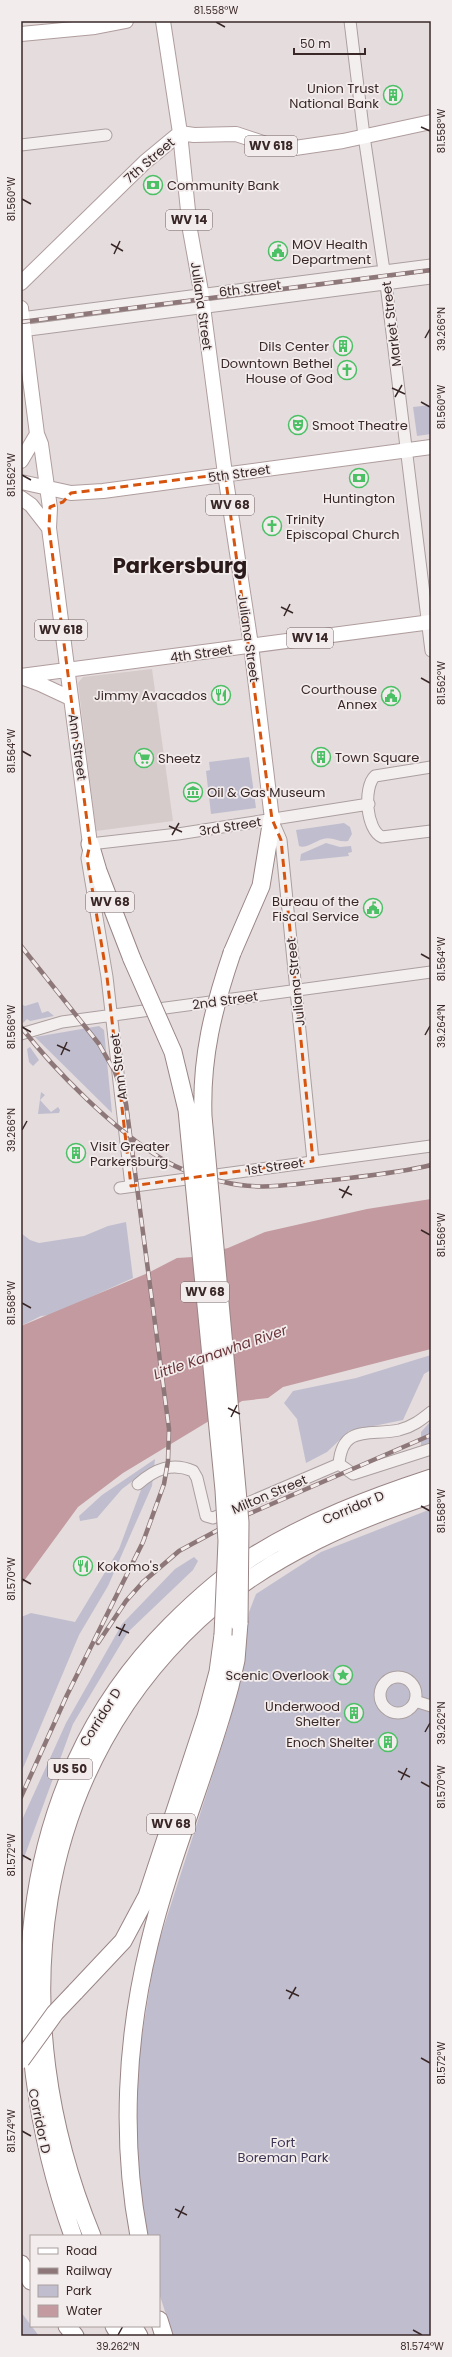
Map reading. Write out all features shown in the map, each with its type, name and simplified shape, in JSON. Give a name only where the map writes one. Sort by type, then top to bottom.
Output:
[{"type":"highway","name":"WV 68","points":[[139,2235],[130,2168],[129,2128],[130,2056],[135,2019],[142,1977],[156,1918],[228,1693],[236,1660],[240,1624],[240,1522],[203,1116],[202,1081],[209,1030],[232,953],[260,886],[272,819]]},
{"type":"highway","name":"WV 68","points":[[21,2060],[55,2013],[123,1941],[147,1896],[206,1717],[218,1672],[223,1635],[227,1549],[224,1490],[187,1110],[173,1052],[132,959],[98,872],[90,844]]},
{"type":"highway","name":"Corridor D","points":[[73,2235],[55,2184],[40,2128],[29,2064],[24,1988],[26,1937],[32,1890],[42,1843],[69,1771],[104,1706],[129,1672],[154,1642],[214,1586],[254,1556],[295,1532],[341,1510],[431,1478]]},
{"type":"highway","name":"Corridor D","points":[[92,2235],[69,2172],[58,2125],[45,2046],[41,1974],[45,1917],[56,1861],[65,1828],[85,1779],[106,1735],[132,1697],[180,1639],[217,1604],[252,1578],[293,1552],[368,1518],[431,1495]]},
{"type":"highway","points":[[21,2264],[30,2279]]},
{"type":"highway","points":[[160,2323],[164,2336]]},
{"type":"highway","points":[[68,2327],[75,2336]]},
{"type":"highway","points":[[115,2327],[120,2336]]},
{"type":"highway","points":[[134,2327],[139,2336]]},
{"type":"main road","points":[[21,34],[95,27],[126,21]]},
{"type":"main road","name":"Juliana Street","points":[[163,21],[180,132],[190,230],[203,301],[272,819]]},
{"type":"main road","name":"7th Street","points":[[21,282],[144,162],[180,132],[194,135],[236,134],[269,145],[295,148],[431,122]]},
{"type":"main road","name":"Ann Street","points":[[22,321],[37,434],[41,444],[50,507],[49,528],[66,669],[90,844]]},
{"type":"main road","points":[[21,461],[37,434]]},
{"type":"main road","name":"5th Street","points":[[21,482],[71,493],[135,488],[225,474],[431,447]]},
{"type":"main road","points":[[50,507],[63,502],[71,493]]},
{"type":"main road","points":[[21,498],[31,505],[49,528]]},
{"type":"main road","name":"4th Street","points":[[66,669],[429,622]]},
{"type":"main road","name":"WV 14","points":[[21,677],[66,669]]},
{"type":"main road","points":[[21,677],[70,698]]},
{"type":"street","name":"Market Street","points":[[350,21],[364,136],[386,284],[429,622],[431,651]]},
{"type":"street","points":[[21,145],[106,135]]},
{"type":"street","name":"6th Street","points":[[203,301],[384,271],[431,265]]},
{"type":"street","name":"6th Street","points":[[22,321],[203,301],[386,284],[431,278]]},
{"type":"street","points":[[431,767],[375,776],[370,781],[368,789],[372,828],[376,835],[382,838],[431,831]]},
{"type":"street","name":"3rd Street","points":[[90,844],[180,834],[369,804]]},
{"type":"street","name":"Juliana Street","points":[[272,819],[281,840],[313,1161]]},
{"type":"street","name":"Ann Street","points":[[90,844],[87,858],[112,1015],[131,1186]]},
{"type":"street","name":"2nd Street","points":[[21,1034],[62,1022],[431,972]]},
{"type":"street","name":"1st Street","points":[[120,1188],[431,1146]]},
{"type":"street","points":[[431,1412],[409,1427],[358,1434],[350,1437],[342,1446],[339,1464],[353,1474],[431,1449]]},
{"type":"street","name":"Milton Street","points":[[138,1484],[150,1473],[162,1468],[174,1466],[193,1471],[197,1478],[206,1516],[213,1518],[339,1464]]},
{"type":"street","points":[[415,1701],[431,1706]]},
{"type":"highlighted area","points":[[225,474],[272,819],[281,840],[313,1161],[131,1186],[107,977],[87,858],[90,844],[49,528],[50,507],[63,502],[71,493]]},
{"type":"shaded area","points":[[152,669],[173,821],[96,831],[78,683],[83,677]]},
{"type":"green space","points":[[431,405],[431,434],[417,436],[413,407]]},
{"type":"green space","points":[[249,757],[256,808],[211,814],[206,771],[210,770],[209,762]]},
{"type":"green space","points":[[344,823],[350,827],[352,834],[348,841],[326,838],[308,846],[299,846],[296,830]]},
{"type":"green space","points":[[326,843],[340,847],[351,846],[352,852],[348,853],[349,856],[300,861],[301,854]]},
{"type":"green space","points":[[38,1002],[42,1013],[48,1011],[54,1016],[30,1021],[27,1019],[23,1023],[21,1004],[25,1006]]},
{"type":"green space","points":[[99,1026],[104,1030],[112,1113],[35,1037]]},
{"type":"green space","points":[[30,1047],[39,1060],[33,1066],[29,1062],[27,1049]]},
{"type":"green space","points":[[41,1092],[45,1095],[40,1100],[51,1112],[58,1107],[60,1110],[59,1113],[38,1114]]},
{"type":"green space","points":[[126,1222],[133,1278],[51,1315],[41,1316],[21,1326],[21,1233],[30,1240],[39,1243],[84,1236],[108,1226]]},
{"type":"green space","points":[[431,1355],[431,1370],[424,1374],[403,1420],[349,1431],[327,1452],[306,1463],[297,1419],[284,1403],[293,1391],[356,1378]]},
{"type":"green space","points":[[431,1421],[431,1442],[421,1446],[421,1432]]},
{"type":"green space","points":[[155,1459],[152,1486],[108,1586],[79,1635],[21,1773],[21,1617],[31,1613],[75,1622],[119,1549],[142,1487],[134,1480],[122,1489],[97,1518],[80,1521],[79,1516],[102,1495]]},
{"type":"green space","name":"Fort Boreman Park","points":[[431,1509],[431,2336],[173,2336],[160,2296],[160,2235],[146,2235],[135,2169],[139,2055],[155,1954],[229,1724],[249,1612],[256,1594],[321,1552]]},
{"type":"green space","points":[[194,1557],[198,1561],[193,1570],[128,1632],[73,1724],[21,1866],[21,1822],[66,1723],[122,1624],[175,1569]]},
{"type":"green space","points":[[21,2312],[30,2324],[30,2327],[32,2327],[39,2336],[21,2336]]},
{"type":"water","name":"Little Kanawha River","points":[[431,1199],[431,1349],[283,1387],[268,1398],[242,1401],[123,1473],[78,1507],[21,1585],[21,1326],[148,1273],[177,1258],[193,1257],[228,1248],[265,1232],[367,1209]]},
{"type":"railway","points":[[21,322],[431,270]]},
{"type":"railway","points":[[21,946],[99,1044],[115,1072],[126,1104],[169,1429],[168,1461],[164,1484],[143,1542],[67,1695],[21,1797]]},
{"type":"railway","points":[[21,1027],[68,1081],[124,1132],[143,1147],[162,1159],[176,1167],[200,1176],[237,1185],[278,1186],[382,1174],[431,1165]]},
{"type":"railway","points":[[98,1643],[126,1601],[143,1582],[179,1551],[244,1516],[431,1435]]},
{"type":"place","name":"Union Trust National Bank","points":[[393,95]]},
{"type":"place","name":"Community Bank","points":[[153,185]]},
{"type":"place","name":"MOV Health Department","points":[[278,251]]},
{"type":"place","name":"Dils Center","points":[[343,346]]},
{"type":"place","name":"Downtown Bethel House of God","points":[[347,370]]},
{"type":"place","name":"Smoot Theatre","points":[[298,425]]},
{"type":"place","name":"Huntington","points":[[359,478]]},
{"type":"place","name":"Trinity Episcopal Church","points":[[272,526]]},
{"type":"place","name":"Jimmy Avacados","points":[[221,695]]},
{"type":"place","name":"Courthouse Annex","points":[[391,696]]},
{"type":"place","name":"Town Square","points":[[321,757]]},
{"type":"place","name":"Sheetz","points":[[144,758]]},
{"type":"place","name":"Oil & Gas Museum","points":[[193,792]]},
{"type":"place","name":"Bureau of the Fiscal Service","points":[[373,908]]},
{"type":"place","name":"Visit Greater Parkersburg","points":[[76,1153]]},
{"type":"place","name":"Kokomo's","points":[[83,1566]]},
{"type":"place","name":"Scenic Overlook","points":[[343,1675]]},
{"type":"place","name":"Underwood Shelter","points":[[354,1713]]},
{"type":"place","name":"Enoch Shelter","points":[[388,1742]]},
{"type":"district","name":"Parkersburg","points":[[180,566]]}]
